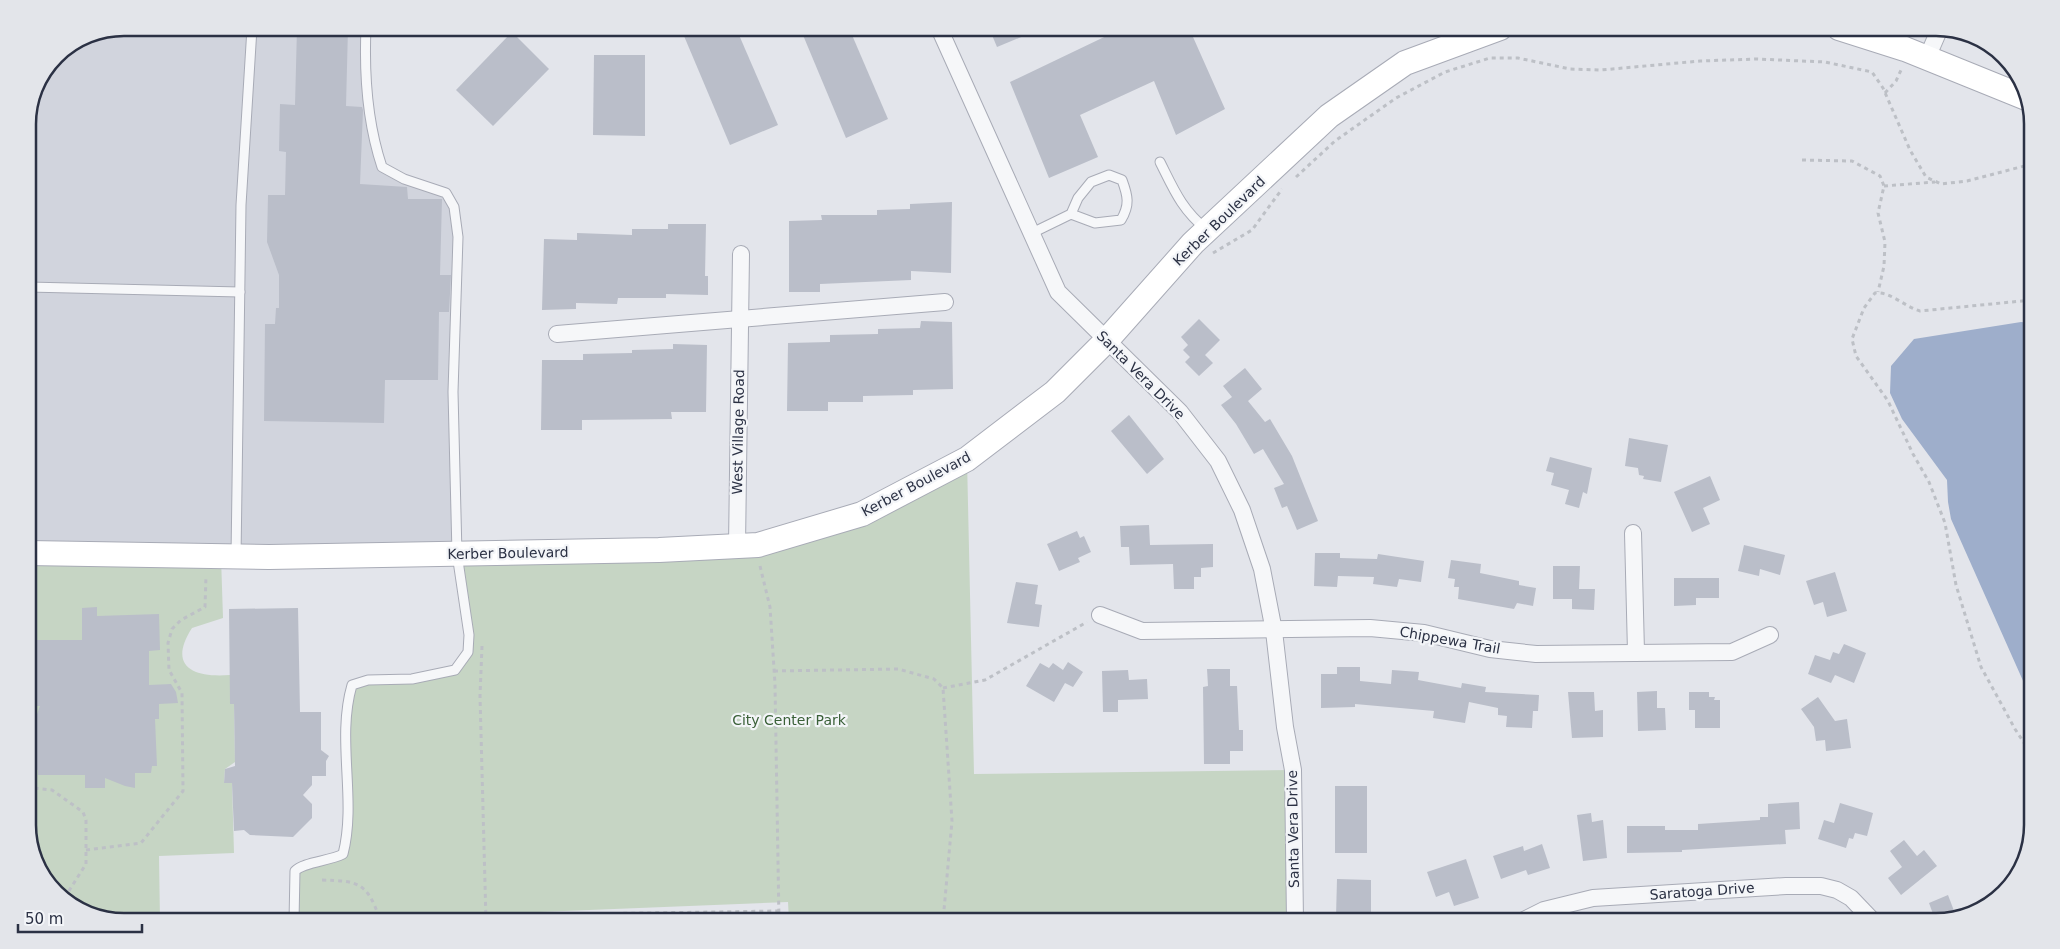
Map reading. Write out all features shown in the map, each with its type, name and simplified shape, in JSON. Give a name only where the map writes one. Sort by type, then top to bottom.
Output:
[{"type":"street","name":"Santa Vera Drive","points":[[943,36],[1058,292],[1180,412],[1218,461],[1242,510],[1262,569],[1274,631],[1285,727],[1294,770],[1295,913]]},
{"type":"street","name":"Kerber Boulevard","points":[[36,553],[236,557],[659,550],[758,545],[862,514],[967,459],[1055,392],[1106,341],[1207,230],[1329,116],[1405,63],[1478,36]]},
{"type":"street","points":[[1862,36],[1927,58],[2019,95]]},
{"type":"street","points":[[1927,58],[1937,36]]},
{"type":"street","name":"West Village Road","points":[[737,546],[741,254]]},
{"type":"street","points":[[557,334],[945,302]]},
{"type":"street","points":[[1633,533],[1636,652]]},
{"type":"street","name":"Chippewa Trail","points":[[1100,615],[1142,631],[1274,631],[1370,628],[1424,633],[1490,649],[1536,654],[1732,652],[1770,635]]},
{"type":"street","name":"Saratoga Drive","points":[[1538,913],[1593,898],[1786,886],[1821,886],[1837,890],[1851,898],[1865,913]]},
{"type":"lane","points":[[236,557],[244,135],[251,36]]},
{"type":"lane","points":[[294,913],[295,871],[299,867],[331,860],[343,854],[349,832],[346,704],[352,685],[368,680],[412,678],[455,670],[468,652],[469,635],[457,554],[453,392],[458,238],[454,206],[446,193],[404,179],[382,167],[374,142],[364,67],[366,36]]},
{"type":"lane","points":[[1160,162],[1179,200],[1190,217],[1207,230]]},
{"type":"lane","points":[[1032,233],[1071,214],[1078,198],[1091,182],[1109,175],[1122,180],[1129,197],[1126,212],[1121,220],[1095,223],[1071,214]]},
{"type":"lane","points":[[36,287],[240,292]]},
{"type":"path","points":[[1295,178],[1335,142],[1396,98],[1445,72],[1490,58],[1518,58],[1570,69],[1601,70],[1700,61],[1825,62],[1872,72],[1883,88],[1914,156],[1926,177],[1935,182],[1941,184],[1967,181],[2024,166]]},
{"type":"path","points":[[1802,160],[1852,161],[1880,176],[1884,186],[1878,214],[1885,242],[1884,266],[1878,292],[1875,293],[1864,308],[1852,339],[1856,356],[1862,368],[1880,386],[1929,482],[1945,522],[1956,585],[1982,666],[2024,743]]},
{"type":"path","points":[[1884,186],[1935,182]]},
{"type":"path","points":[[1207,257],[1252,230],[1288,184]]},
{"type":"path","points":[[1878,292],[1882,292],[1908,308],[1920,311],[2024,301]]},
{"type":"path","points":[[584,913],[779,911],[774,671],[770,607],[760,566]]},
{"type":"path","points":[[86,850],[141,843],[183,791],[182,693],[170,670],[168,643],[172,629],[181,620],[205,606],[206,576]]},
{"type":"path","points":[[944,688],[985,680],[1100,615]]},
{"type":"path","points":[[482,639],[480,696],[486,913]]},
{"type":"path","points":[[774,671],[898,669],[934,679],[944,688],[952,821],[944,913]]},
{"type":"path","points":[[36,788],[52,790],[83,812],[86,820],[86,864],[68,892]]},
{"type":"path","points":[[322,880],[347,881],[362,887],[372,898],[378,913]]},
{"type":"shaded area","points":[[118,36],[366,36],[364,67],[382,167],[429,187],[454,207],[457,554],[36,552],[36,118],[39,101],[45,85],[58,66],[71,54],[90,43]]},
{"type":"green space","name":"City Center Park","points":[[967,459],[974,774],[1293,770],[1296,913],[789,913],[788,902],[512,913],[296,913],[299,867],[343,854],[346,704],[352,685],[455,670],[468,652],[457,554],[737,546],[862,514]]},
{"type":"green space","points":[[36,553],[221,557],[223,618],[192,628],[182,652],[188,667],[196,672],[230,675],[230,704],[234,704],[235,762],[225,769],[224,783],[232,783],[234,853],[159,856],[160,913],[118,913],[90,906],[71,895],[62,887],[45,864],[36,831]]},
{"type":"water","points":[[2024,322],[2024,683],[1951,519],[1947,480],[1902,419],[1890,393],[1891,366],[1914,339]]},
{"type":"building","points":[[297,36],[348,36],[346,106],[362,107],[363,110],[360,184],[407,187],[408,199],[442,199],[440,275],[451,275],[449,312],[439,312],[438,380],[385,380],[384,423],[264,421],[265,324],[275,324],[276,308],[279,308],[279,275],[267,242],[268,195],[285,195],[286,152],[279,151],[280,104],[295,105]]},
{"type":"building","points":[[508,36],[516,36],[549,69],[493,126],[456,90]]},
{"type":"building","points":[[684,36],[739,36],[778,125],[730,145]]},
{"type":"building","points":[[803,36],[852,36],[888,119],[846,138]]},
{"type":"building","points":[[992,36],[1024,36],[997,47]]},
{"type":"building","points":[[1106,36],[1193,36],[1225,109],[1176,135],[1154,81],[1080,115],[1098,157],[1049,178],[1010,82]]},
{"type":"building","points":[[594,55],[645,55],[645,136],[593,135]]},
{"type":"building","points":[[952,202],[951,273],[911,271],[911,280],[820,284],[820,292],[789,292],[789,221],[822,220],[821,215],[877,215],[877,210],[910,209],[910,204]]},
{"type":"building","points":[[668,224],[706,224],[705,276],[708,276],[708,295],[666,294],[666,298],[618,298],[617,304],[576,303],[576,309],[542,310],[544,239],[577,240],[577,233],[632,235],[632,229],[668,229]]},
{"type":"building","points":[[1199,319],[1220,340],[1205,355],[1213,363],[1199,376],[1185,362],[1190,357],[1183,350],[1188,345],[1181,337]]},
{"type":"building","points":[[921,321],[952,322],[953,389],[913,390],[913,395],[863,396],[863,402],[828,402],[828,411],[787,411],[788,343],[830,342],[830,335],[878,334],[878,329],[920,328]]},
{"type":"building","points":[[673,344],[707,345],[706,412],[671,412],[672,419],[582,420],[582,430],[541,430],[542,360],[583,360],[583,354],[632,353],[632,350],[673,349]]},
{"type":"building","points":[[1245,368],[1262,389],[1248,401],[1265,422],[1270,419],[1292,456],[1318,521],[1297,530],[1287,506],[1282,508],[1274,488],[1284,484],[1263,449],[1254,454],[1236,424],[1221,405],[1232,397],[1223,386]]},
{"type":"building","points":[[1129,415],[1164,459],[1147,474],[1111,431]]},
{"type":"building","points":[[1629,438],[1668,445],[1661,482],[1643,479],[1644,476],[1639,475],[1638,468],[1625,466]]},
{"type":"building","points":[[1550,457],[1592,468],[1587,494],[1583,492],[1579,508],[1565,504],[1569,490],[1551,485],[1554,473],[1546,471]]},
{"type":"building","points":[[1710,476],[1720,500],[1703,508],[1710,524],[1692,532],[1674,492]]},
{"type":"building","points":[[1149,525],[1150,545],[1213,544],[1213,567],[1201,568],[1201,577],[1194,577],[1194,589],[1174,589],[1173,564],[1130,565],[1129,547],[1121,547],[1120,526]]},
{"type":"building","points":[[1077,531],[1080,538],[1084,536],[1091,552],[1078,558],[1080,562],[1059,571],[1047,544]]},
{"type":"building","points":[[1744,545],[1785,555],[1780,575],[1760,569],[1759,576],[1738,571]]},
{"type":"building","points":[[1315,553],[1340,553],[1340,558],[1377,559],[1378,554],[1424,561],[1421,582],[1399,579],[1397,587],[1373,584],[1374,577],[1338,576],[1337,587],[1314,586]]},
{"type":"building","points":[[1451,560],[1481,564],[1480,573],[1519,581],[1519,585],[1536,588],[1533,606],[1517,603],[1514,609],[1458,599],[1459,587],[1454,587],[1455,579],[1448,578]]},
{"type":"building","points":[[1553,566],[1580,566],[1579,589],[1595,589],[1594,610],[1572,609],[1572,599],[1553,599]]},
{"type":"building","points":[[1835,572],[1847,611],[1827,617],[1823,602],[1814,605],[1806,581]]},
{"type":"building","points":[[1674,578],[1719,578],[1719,598],[1696,598],[1696,605],[1674,606]]},
{"type":"building","points":[[1016,582],[1038,585],[1035,604],[1042,605],[1039,627],[1007,623]]},
{"type":"building","points":[[97,607],[97,616],[159,614],[160,650],[149,651],[149,685],[171,684],[176,692],[178,703],[159,704],[159,719],[155,719],[157,766],[152,766],[151,773],[135,773],[135,788],[105,778],[105,788],[85,788],[85,775],[38,775],[38,770],[36,770],[36,717],[40,706],[36,706],[36,640],[82,640],[82,608]]},
{"type":"building","points":[[298,608],[300,712],[321,712],[321,750],[329,756],[326,761],[326,776],[312,776],[312,785],[303,795],[312,804],[312,818],[293,837],[250,835],[244,830],[234,831],[232,783],[224,783],[225,769],[235,766],[234,704],[230,704],[229,609]]},
{"type":"building","points":[[1844,644],[1866,653],[1854,683],[1835,675],[1831,683],[1808,674],[1815,655],[1830,660],[1833,652],[1839,654]]},
{"type":"building","points":[[1068,662],[1083,672],[1073,687],[1065,683],[1054,702],[1026,686],[1040,663],[1049,668],[1053,663],[1063,670]]},
{"type":"building","points":[[1337,667],[1360,667],[1360,681],[1391,684],[1392,670],[1419,672],[1418,680],[1461,688],[1462,683],[1486,687],[1485,692],[1539,695],[1538,711],[1533,711],[1532,728],[1506,727],[1507,716],[1498,715],[1498,708],[1469,702],[1465,723],[1433,718],[1434,711],[1355,704],[1355,707],[1321,708],[1321,674],[1337,674]]},
{"type":"building","points":[[1207,669],[1230,669],[1230,686],[1237,686],[1239,730],[1243,730],[1243,751],[1230,751],[1230,764],[1204,764],[1203,687],[1208,686]]},
{"type":"building","points":[[1128,670],[1129,680],[1147,679],[1148,699],[1118,700],[1118,712],[1103,712],[1102,671]]},
{"type":"building","points":[[1657,691],[1657,708],[1665,708],[1666,730],[1638,731],[1637,692]]},
{"type":"building","points":[[1568,692],[1594,692],[1595,711],[1603,710],[1603,737],[1572,738]]},
{"type":"building","points":[[1689,692],[1709,692],[1709,697],[1715,697],[1714,700],[1720,700],[1720,728],[1695,728],[1695,710],[1689,710]]},
{"type":"building","points":[[1818,697],[1835,721],[1847,719],[1851,748],[1826,751],[1825,740],[1816,741],[1814,727],[1801,709]]},
{"type":"building","points":[[1335,786],[1367,786],[1367,853],[1335,853]]},
{"type":"building","points":[[1799,802],[1800,829],[1785,830],[1786,844],[1682,850],[1682,852],[1627,853],[1627,826],[1665,826],[1665,830],[1698,830],[1698,824],[1760,820],[1760,817],[1768,817],[1768,804]]},
{"type":"building","points":[[1840,803],[1873,813],[1867,836],[1855,833],[1853,839],[1849,838],[1846,848],[1818,839],[1824,820],[1834,823]]},
{"type":"building","points":[[1591,813],[1592,822],[1603,820],[1607,858],[1583,861],[1577,815]]},
{"type":"building","points":[[1904,840],[1917,856],[1924,850],[1937,866],[1901,895],[1888,878],[1902,867],[1890,851]]},
{"type":"building","points":[[1542,844],[1550,868],[1528,875],[1526,870],[1501,879],[1493,856],[1523,846],[1524,851]]},
{"type":"building","points":[[1466,859],[1479,898],[1454,906],[1449,892],[1436,897],[1427,872]]},
{"type":"building","points":[[1337,879],[1371,880],[1371,913],[1336,913]]},
{"type":"building","points":[[1948,895],[1954,911],[1933,913],[1929,903]]}]
